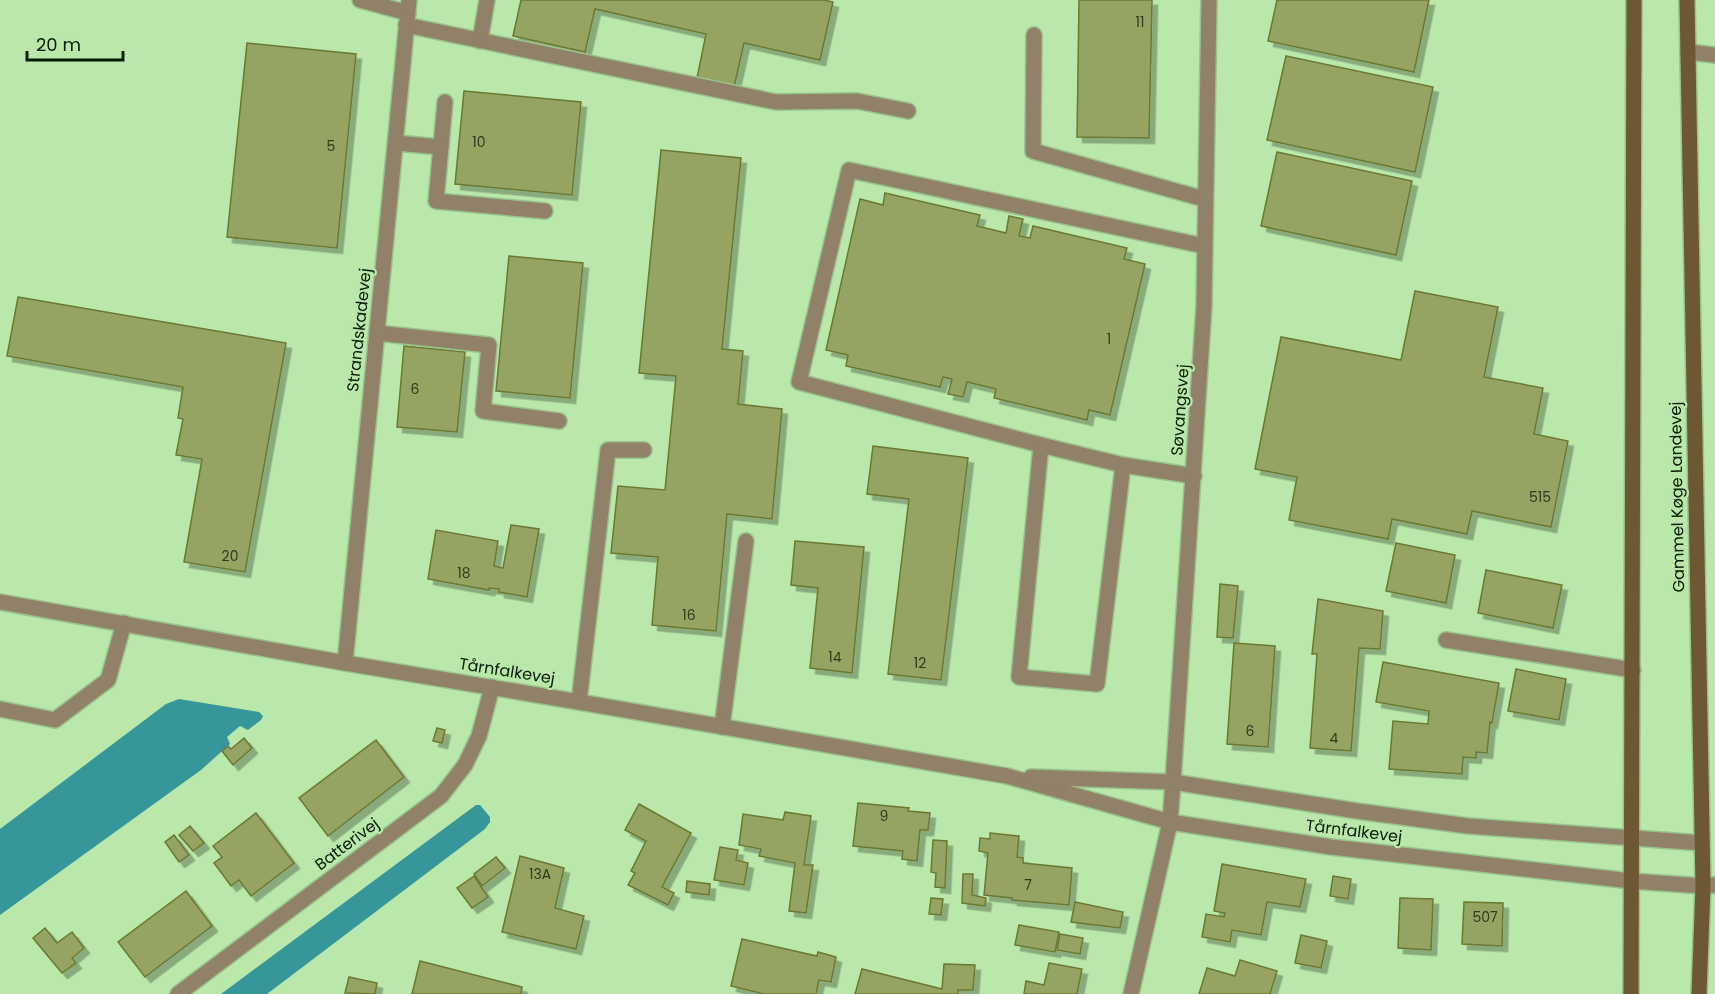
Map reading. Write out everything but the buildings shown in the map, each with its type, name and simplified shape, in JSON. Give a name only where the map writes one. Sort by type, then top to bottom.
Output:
[{"type":"main road","points":[[1631,994],[1634,0]]},
{"type":"main road","name":"Gammel Køge Landevej","points":[[1687,0],[1709,844],[1709,885],[1699,994]]},
{"type":"street","points":[[360,0],[408,13],[480,41],[776,102],[857,101],[908,111]]},
{"type":"street","points":[[480,41],[487,0]]},
{"type":"street","name":"Søvangsvej","points":[[1131,994],[1170,822],[1204,306],[1209,0]]},
{"type":"street","name":"Strandskadevej","points":[[345,663],[408,13]]},
{"type":"street","points":[[1034,35],[1033,151],[1204,199]]},
{"type":"street","points":[[1688,52],[1715,55]]},
{"type":"street","points":[[445,102],[436,201],[545,211]]},
{"type":"street","points":[[396,143],[441,147]]},
{"type":"street","points":[[1194,476],[1123,465],[799,382],[849,170],[1204,246]]},
{"type":"street","points":[[377,333],[489,345],[483,411],[559,421]]},
{"type":"street","points":[[1041,445],[1019,677],[1097,684],[1123,465]]},
{"type":"street","points":[[579,702],[608,450],[644,450]]},
{"type":"street","points":[[723,727],[746,541]]},
{"type":"street","name":"Tårnfalkevej","points":[[0,602],[1007,776],[1170,822],[1331,847],[1631,881],[1709,885]]},
{"type":"street","points":[[0,709],[55,720],[108,680],[124,624]]},
{"type":"street","points":[[1446,640],[1633,669]]},
{"type":"street","name":"Batterivej","points":[[178,994],[441,796],[465,765],[479,736],[492,687]]},
{"type":"street","name":"Tårnfalkevej","points":[[1007,776],[1173,782],[1468,826],[1709,844]]},
{"type":"water","points":[[179,699],[259,712],[263,716],[248,730],[240,726],[227,737],[230,744],[201,770],[0,915],[0,829],[166,704]]},
{"type":"water","points":[[476,805],[480,805],[490,817],[490,822],[485,829],[267,994],[221,994]]}]
